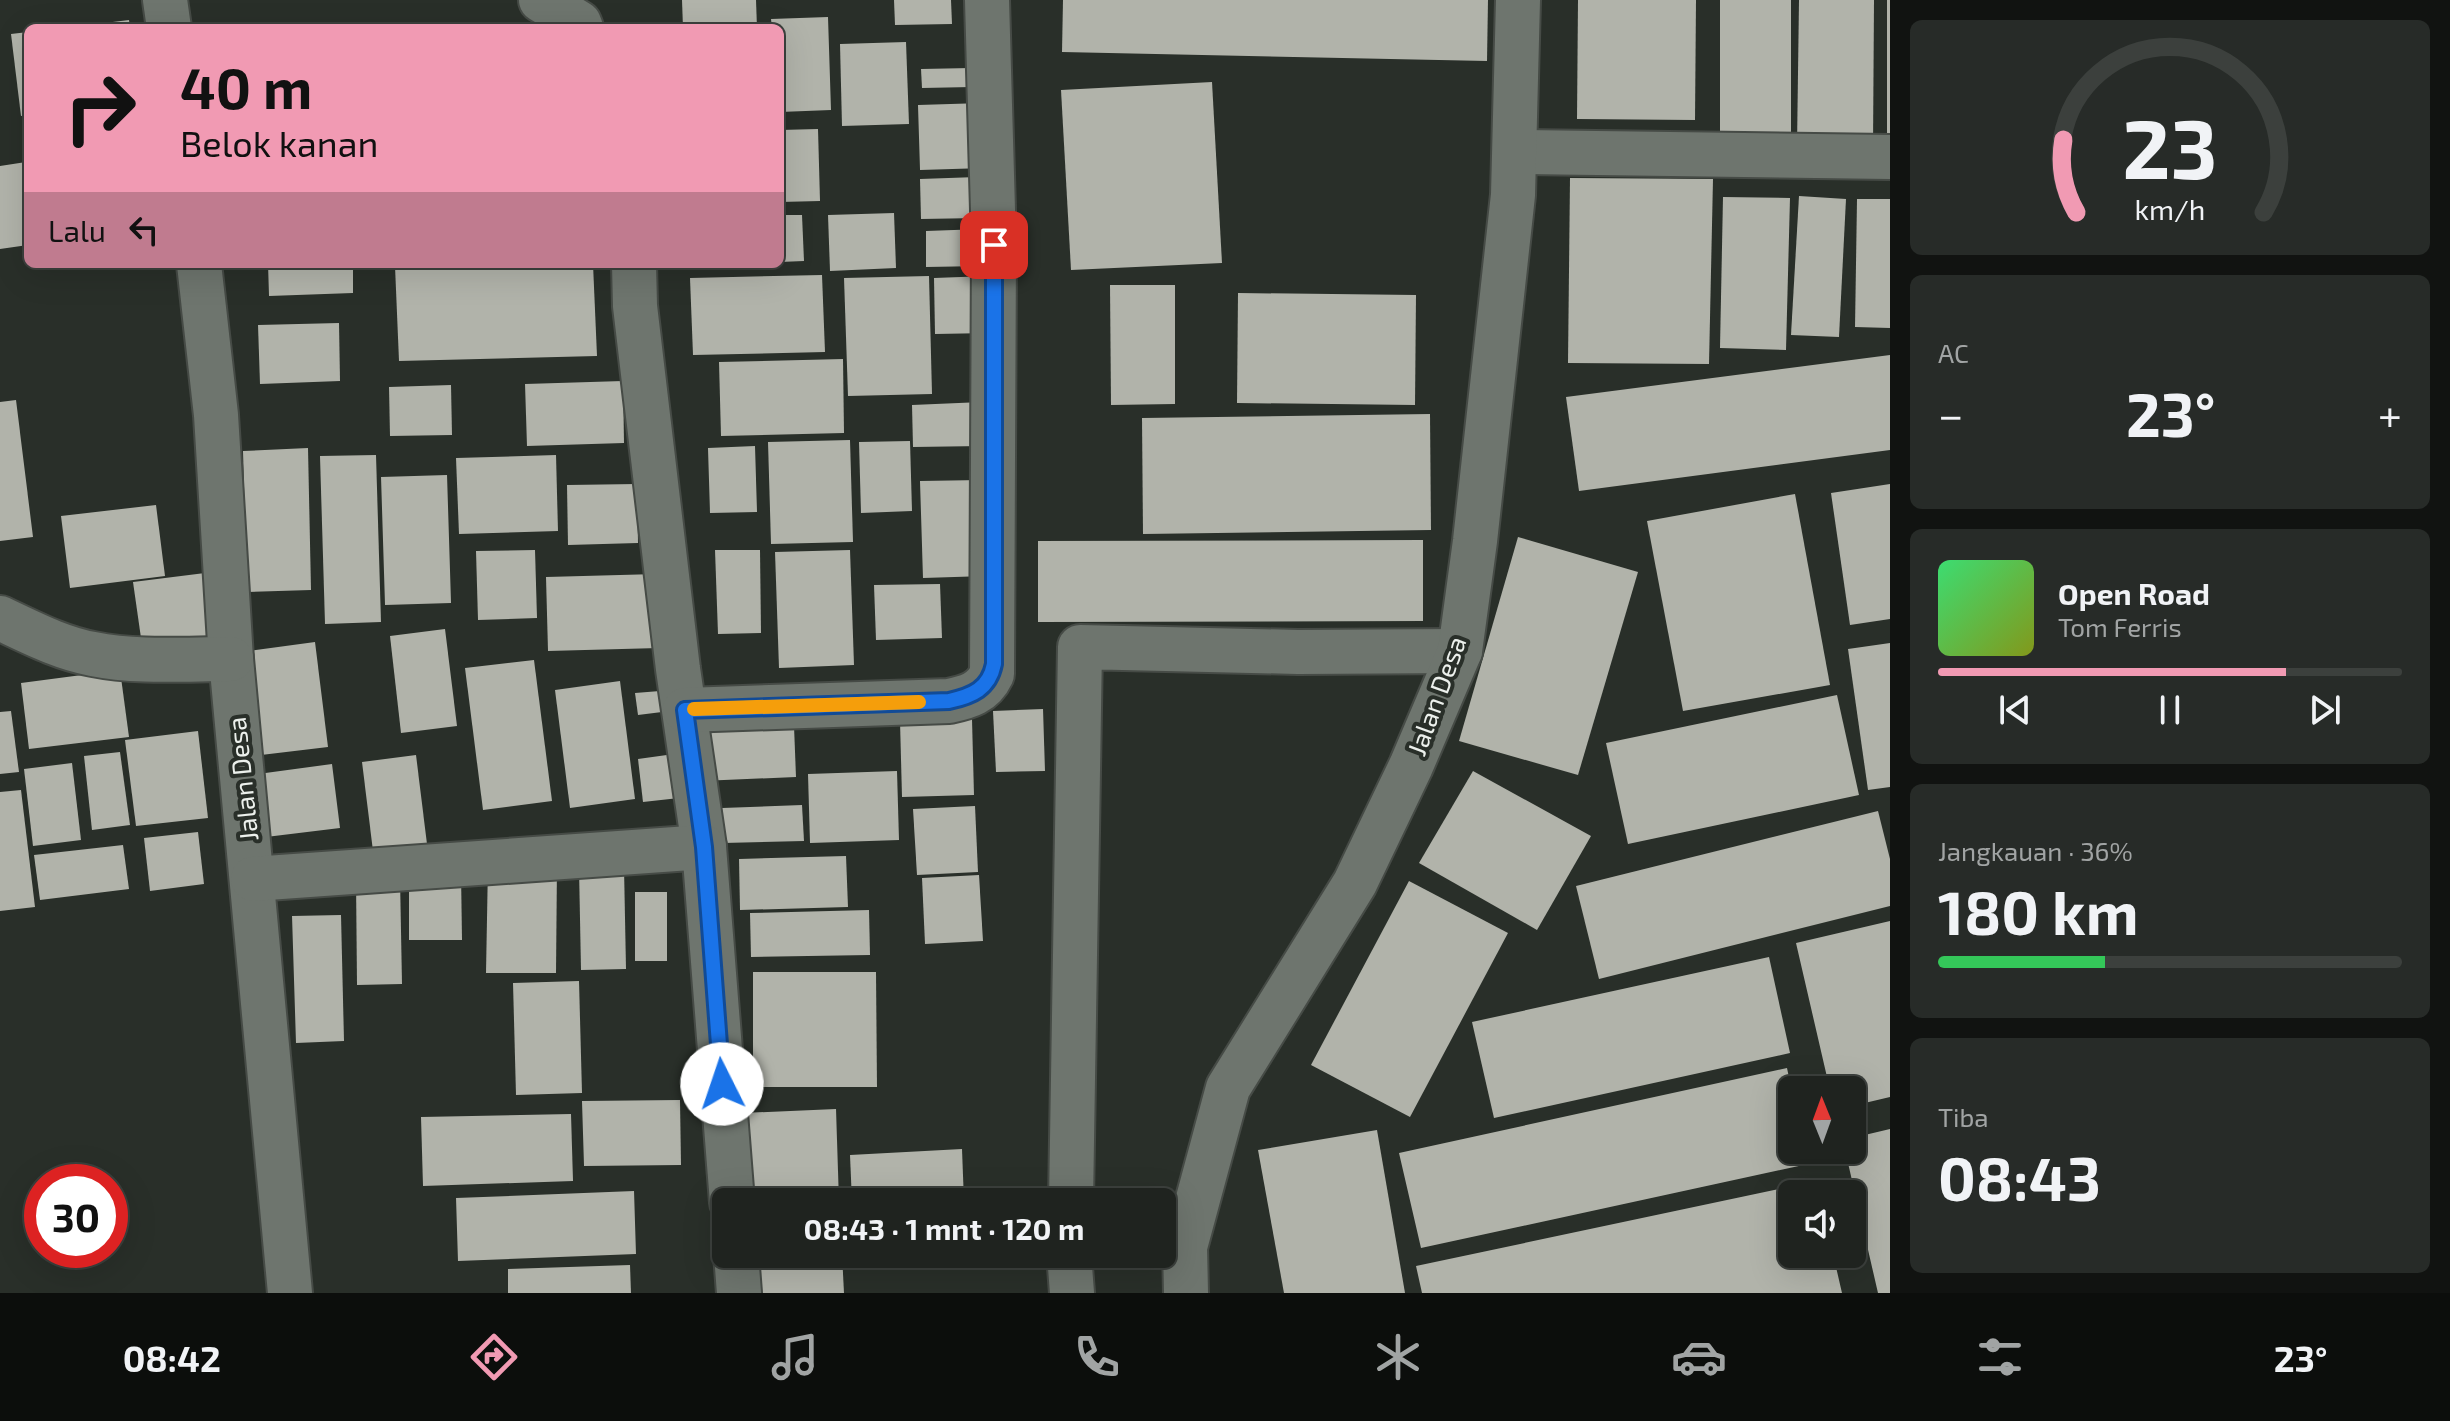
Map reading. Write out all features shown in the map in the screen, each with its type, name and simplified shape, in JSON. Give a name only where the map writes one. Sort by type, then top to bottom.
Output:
[{"type":"street","points":[[165,0],[168,24]]},
{"type":"street","points":[[541,0],[579,24]]},
{"type":"street","points":[[685,710],[949,701],[968,697],[980,690],[992,674],[994,245],[987,0]]},
{"type":"street","name":"Jalan Desa","points":[[1186,1293],[1185,1247],[1228,1088],[1355,883],[1411,766],[1460,651],[1513,195],[1518,0]]},
{"type":"street","points":[[1515,152],[1890,157]]},
{"type":"street","name":"Jalan Desa","points":[[199,268],[216,415],[231,659],[290,1293]]},
{"type":"street","points":[[634,268],[637,322],[704,847],[731,1188]]},
{"type":"street","points":[[0,618],[43,639],[93,654],[160,659],[231,659]]},
{"type":"street","points":[[1071,1188],[1080,647],[1298,652],[1460,651]]},
{"type":"street","points":[[253,879],[704,847]]},
{"type":"street","points":[[737,1268],[739,1293]]},
{"type":"street","points":[[1070,1268],[1072,1293]]},
{"type":"building","points":[[682,0],[756,0],[757,24],[683,24]]},
{"type":"building","points":[[894,0],[951,0],[952,24],[895,25]]},
{"type":"building","points":[[1063,0],[1488,0],[1487,61],[1062,52]]},
{"type":"building","points":[[1578,0],[1696,0],[1695,120],[1577,119]]},
{"type":"building","points":[[1720,0],[1791,0],[1791,142],[1720,142]]},
{"type":"building","points":[[1799,0],[1874,0],[1873,146],[1797,146]]},
{"type":"building","points":[[1887,0],[1890,0],[1890,143],[1887,143]]},
{"type":"building","points":[[828,17],[831,110],[784,112],[784,24],[772,24],[771,19]]},
{"type":"building","points":[[129,20],[130,24],[96,24]]},
{"type":"building","points":[[24,32],[24,116],[21,116],[11,34]]},
{"type":"building","points":[[906,42],[909,124],[842,126],[840,44]]},
{"type":"building","points":[[971,68],[972,87],[922,88],[921,69]]},
{"type":"building","points":[[1212,82],[1222,263],[1071,270],[1061,90]]},
{"type":"building","points":[[983,103],[985,168],[920,170],[918,105]]},
{"type":"building","points":[[818,129],[820,201],[784,202],[784,130]]},
{"type":"building","points":[[24,162],[24,246],[0,249],[0,166]]},
{"type":"building","points":[[977,177],[979,218],[921,219],[920,179]]},
{"type":"building","points":[[1570,178],[1713,179],[1709,364],[1568,363]]},
{"type":"building","points":[[1799,196],[1846,199],[1839,337],[1791,335]]},
{"type":"building","points":[[1723,197],[1790,198],[1786,350],[1720,348]]},
{"type":"building","points":[[1857,199],[1890,199],[1890,328],[1855,327]]},
{"type":"building","points":[[894,213],[896,268],[830,271],[828,215]]},
{"type":"building","points":[[784,215],[802,215],[804,261],[784,262]]},
{"type":"building","points":[[982,229],[983,266],[926,267],[926,231]]},
{"type":"building","points":[[268,268],[353,268],[353,293],[269,296]]},
{"type":"building","points":[[395,268],[593,268],[597,356],[399,361]]},
{"type":"building","points":[[822,275],[825,352],[693,355],[690,278]]},
{"type":"building","points":[[929,276],[932,394],[848,396],[844,278]]},
{"type":"building","points":[[988,276],[990,333],[935,334],[934,278]]},
{"type":"building","points":[[1110,285],[1175,285],[1175,404],[1111,405]]},
{"type":"building","points":[[1238,293],[1416,295],[1415,405],[1237,403]]},
{"type":"building","points":[[339,323],[340,381],[260,384],[258,325]]},
{"type":"building","points":[[1890,355],[1890,450],[1579,491],[1566,397]]},
{"type":"building","points":[[843,359],[844,433],[721,436],[719,362]]},
{"type":"building","points":[[623,381],[624,443],[527,446],[525,384]]},
{"type":"building","points":[[451,385],[452,435],[390,436],[389,387]]},
{"type":"building","points":[[16,400],[33,537],[0,541],[0,402]]},
{"type":"building","points":[[982,402],[983,446],[913,447],[912,405]]},
{"type":"building","points":[[1430,414],[1431,530],[1143,534],[1142,418]]},
{"type":"building","points":[[850,440],[853,542],[771,544],[768,442]]},
{"type":"building","points":[[910,441],[912,511],[861,513],[859,442]]},
{"type":"building","points":[[755,446],[757,512],[710,513],[708,448]]},
{"type":"building","points":[[308,448],[311,590],[247,592],[243,451]]},
{"type":"building","points":[[376,455],[381,622],[325,624],[320,456]]},
{"type":"building","points":[[556,455],[558,531],[459,534],[456,458]]},
{"type":"building","points":[[447,475],[451,603],[385,605],[381,477]]},
{"type":"building","points":[[981,480],[986,576],[923,578],[920,481]]},
{"type":"building","points":[[637,484],[638,543],[568,545],[567,485]]},
{"type":"building","points":[[1890,484],[1890,619],[1850,625],[1831,493]]},
{"type":"building","points":[[1795,494],[1830,685],[1683,711],[1647,521]]},
{"type":"building","points":[[156,505],[165,576],[70,588],[61,516]]},
{"type":"building","points":[[1518,537],[1638,572],[1578,775],[1459,741]]},
{"type":"building","points":[[1423,540],[1423,621],[1038,622],[1038,541]]},
{"type":"building","points":[[535,550],[537,618],[478,620],[476,551]]},
{"type":"building","points":[[715,550],[760,550],[761,633],[718,634]]},
{"type":"building","points":[[850,550],[854,665],[779,668],[775,552]]},
{"type":"building","points":[[213,572],[221,643],[143,652],[133,582]]},
{"type":"building","points":[[657,574],[659,648],[548,651],[546,577]]},
{"type":"building","points":[[940,584],[942,638],[876,640],[874,585]]},
{"type":"building","points":[[445,629],[457,726],[401,733],[390,636]]},
{"type":"building","points":[[315,642],[328,747],[261,755],[248,651]]},
{"type":"building","points":[[1890,643],[1890,787],[1868,790],[1848,649]]},
{"type":"building","points":[[534,660],[552,801],[483,810],[465,668]]},
{"type":"building","points":[[120,670],[129,737],[29,749],[21,683]]},
{"type":"building","points":[[620,681],[635,799],[570,808],[555,690]]},
{"type":"building","points":[[660,691],[662,712],[638,715],[635,693]]},
{"type":"building","points":[[1837,695],[1859,795],[1628,844],[1606,743]]},
{"type":"building","points":[[1043,709],[1045,771],[996,772],[993,711]]},
{"type":"building","points":[[11,711],[19,772],[0,774],[0,712]]},
{"type":"building","points":[[972,719],[974,795],[902,797],[900,721]]},
{"type":"building","points":[[794,726],[796,777],[701,781],[698,730]]},
{"type":"building","points":[[198,731],[208,818],[136,826],[125,740]]},
{"type":"building","points":[[120,752],[130,825],[92,830],[84,756]]},
{"type":"building","points":[[674,754],[679,798],[643,802],[638,759]]},
{"type":"building","points":[[416,755],[427,844],[373,851],[362,762]]},
{"type":"building","points":[[72,763],[81,840],[33,846],[24,769]]},
{"type":"building","points":[[332,764],[340,828],[266,837],[258,774]]},
{"type":"building","points":[[897,771],[899,840],[810,843],[808,774]]},
{"type":"building","points":[[1473,771],[1591,836],[1537,930],[1419,863]]},
{"type":"building","points":[[21,790],[35,907],[0,911],[0,792]]},
{"type":"building","points":[[802,805],[804,841],[723,843],[722,808]]},
{"type":"building","points":[[975,806],[978,872],[917,875],[913,809]]},
{"type":"building","points":[[1878,811],[1890,859],[1890,906],[1599,979],[1576,886]]},
{"type":"building","points":[[198,832],[204,884],[150,891],[144,838]]},
{"type":"building","points":[[123,845],[129,889],[40,900],[34,855]]},
{"type":"building","points":[[846,856],[848,907],[740,910],[739,859]]},
{"type":"building","points":[[488,864],[557,864],[556,973],[486,973]]},
{"type":"building","points":[[624,867],[626,969],[581,970],[579,868]]},
{"type":"building","points":[[409,872],[461,872],[462,940],[409,940]]},
{"type":"building","points":[[979,875],[983,941],[925,944],[922,878]]},
{"type":"building","points":[[400,878],[402,984],[357,985],[356,879]]},
{"type":"building","points":[[1409,881],[1508,933],[1410,1117],[1311,1065]]},
{"type":"building","points":[[635,892],[667,892],[667,961],[635,961]]},
{"type":"building","points":[[869,910],[870,955],[751,957],[750,913]]},
{"type":"building","points":[[341,915],[344,1041],[296,1043],[292,916]]},
{"type":"building","points":[[1890,921],[1890,1097],[1866,1103],[1866,1076],[1827,1076],[1796,943]]},
{"type":"building","points":[[1769,957],[1790,1053],[1494,1118],[1472,1022]]},
{"type":"building","points":[[753,972],[876,972],[877,1087],[753,1087]]},
{"type":"building","points":[[579,981],[582,1093],[516,1095],[513,983]]},
{"type":"building","points":[[1787,1068],[1789,1076],[1778,1076],[1778,1164],[1808,1164],[1421,1248],[1399,1153]]},
{"type":"building","points":[[680,1100],[681,1165],[584,1166],[582,1101]]},
{"type":"building","points":[[836,1109],[839,1188],[745,1188],[742,1113]]},
{"type":"building","points":[[571,1114],[573,1181],[423,1186],[421,1117]]},
{"type":"building","points":[[1890,1129],[1890,1293],[1878,1293],[1866,1241],[1866,1180],[1852,1180],[1848,1164],[1866,1164],[1866,1135]]},
{"type":"building","points":[[1377,1130],[1405,1293],[1284,1293],[1258,1150]]},
{"type":"building","points":[[962,1149],[963,1188],[851,1188],[850,1155]]},
{"type":"building","points":[[1778,1189],[1778,1268],[1836,1268],[1842,1293],[1422,1293],[1416,1266]]},
{"type":"building","points":[[634,1191],[636,1254],[458,1261],[456,1198]]},
{"type":"building","points":[[630,1265],[631,1293],[508,1293],[508,1269]]},
{"type":"building","points":[[754,1268],[843,1268],[844,1293],[755,1293]]},
{"type":"slow traffic","points":[[694,709],[919,702]]},
{"type":"route","points":[[722,1084],[704,847],[685,710],[949,701],[968,697],[988,682],[994,664],[994,245]]}]
